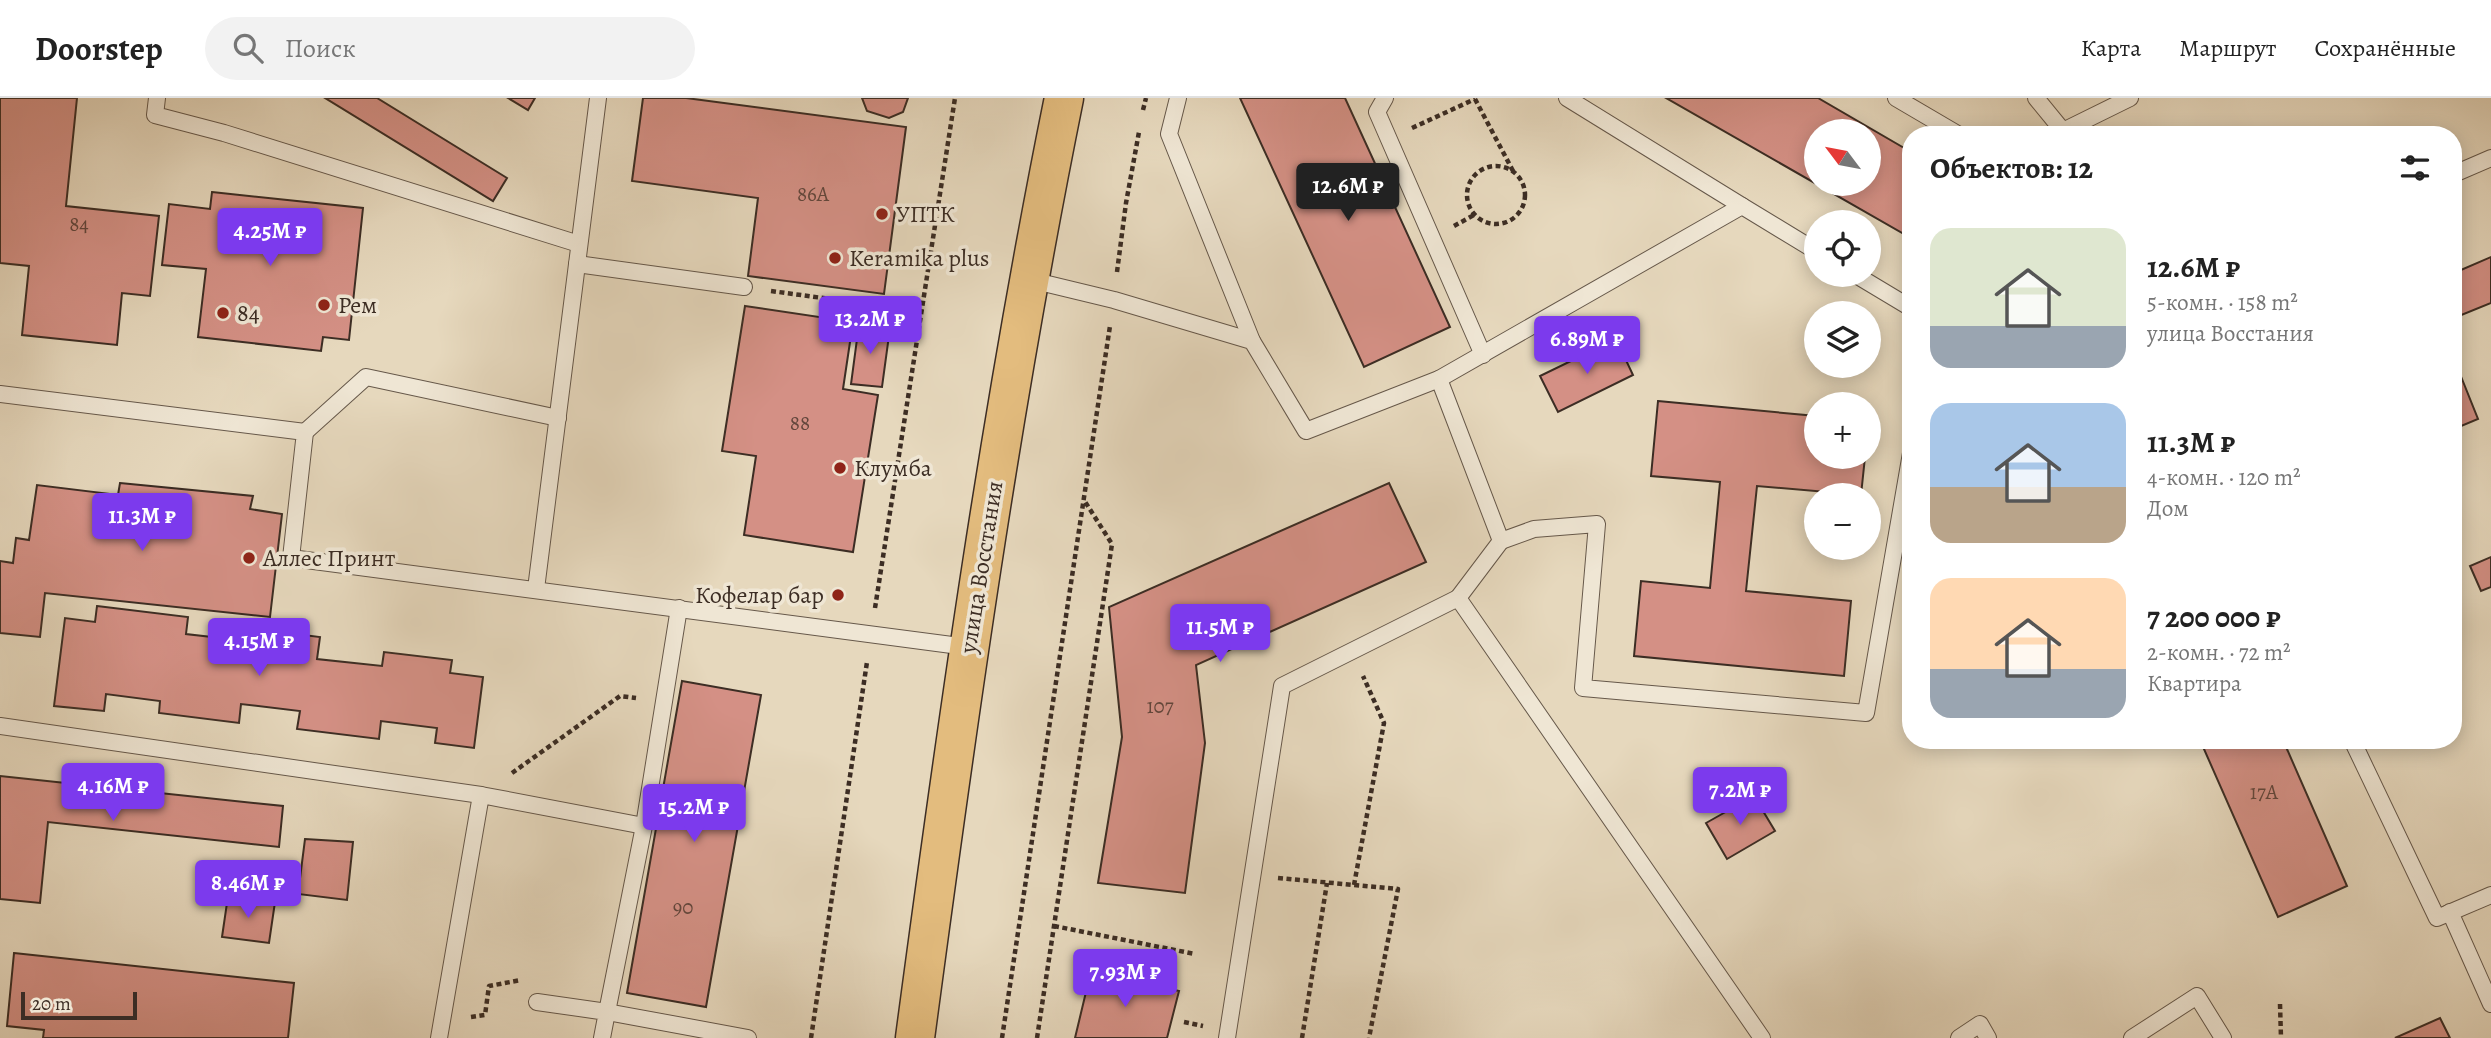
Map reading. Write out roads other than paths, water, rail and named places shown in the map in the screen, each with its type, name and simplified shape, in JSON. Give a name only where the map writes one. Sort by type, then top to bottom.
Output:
[{"type":"main road","name":"улица Восстания","points":[[915,1038],[967,647],[1027,279],[1064,98]]},
{"type":"lane","points":[[157,98],[155,115],[225,133],[579,244]]},
{"type":"lane","points":[[536,589],[598,98]]},
{"type":"lane","points":[[1178,98],[1169,134],[1252,341],[1306,431],[1439,380],[1742,205]]},
{"type":"lane","points":[[1385,98],[1377,112],[1483,355]]},
{"type":"lane","points":[[1567,98],[1804,244]]},
{"type":"lane","points":[[1896,98],[1944,126]]},
{"type":"lane","points":[[2036,98],[2058,126]]},
{"type":"lane","points":[[2076,126],[2130,98]]},
{"type":"lane","points":[[2462,171],[2491,158]]},
{"type":"lane","points":[[577,264],[744,287]]},
{"type":"lane","points":[[1027,279],[1114,300],[1252,341]]},
{"type":"lane","points":[[1875,287],[1902,303]]},
{"type":"lane","points":[[558,418],[366,377],[305,432],[291,558],[967,647]]},
{"type":"lane","points":[[1439,380],[1501,541]]},
{"type":"lane","points":[[0,394],[305,432]]},
{"type":"lane","points":[[1227,1038],[1282,686],[1458,598],[1501,541],[1534,529],[1597,524],[1584,688],[1866,713],[1902,505]]},
{"type":"lane","points":[[1458,598],[1762,1038]]},
{"type":"lane","points":[[602,1038],[644,826],[679,608]]},
{"type":"lane","points":[[0,726],[481,795],[644,826]]},
{"type":"lane","points":[[2356,749],[2437,918],[2491,895]]},
{"type":"lane","points":[[439,1038],[481,795]]},
{"type":"lane","points":[[2450,912],[2491,1004]]},
{"type":"lane","points":[[2132,1038],[2197,996],[2223,1038]]},
{"type":"lane","points":[[537,1002],[748,1038]]},
{"type":"lane","points":[[1959,1038],[1980,1024],[1989,1038]]},
{"type":"place","name":"УПТК","points":[[882,214]]},
{"type":"place","name":"Keramika plus","points":[[835,258]]},
{"type":"place","name":"Рем","points":[[324,305]]},
{"type":"place","name":"84","points":[[223,313]]},
{"type":"place","name":"Клумба","points":[[840,468]]},
{"type":"place","name":"Аллес Принт","points":[[249,558]]},
{"type":"place","name":"Кофелар бар","points":[[838,595]]}]
